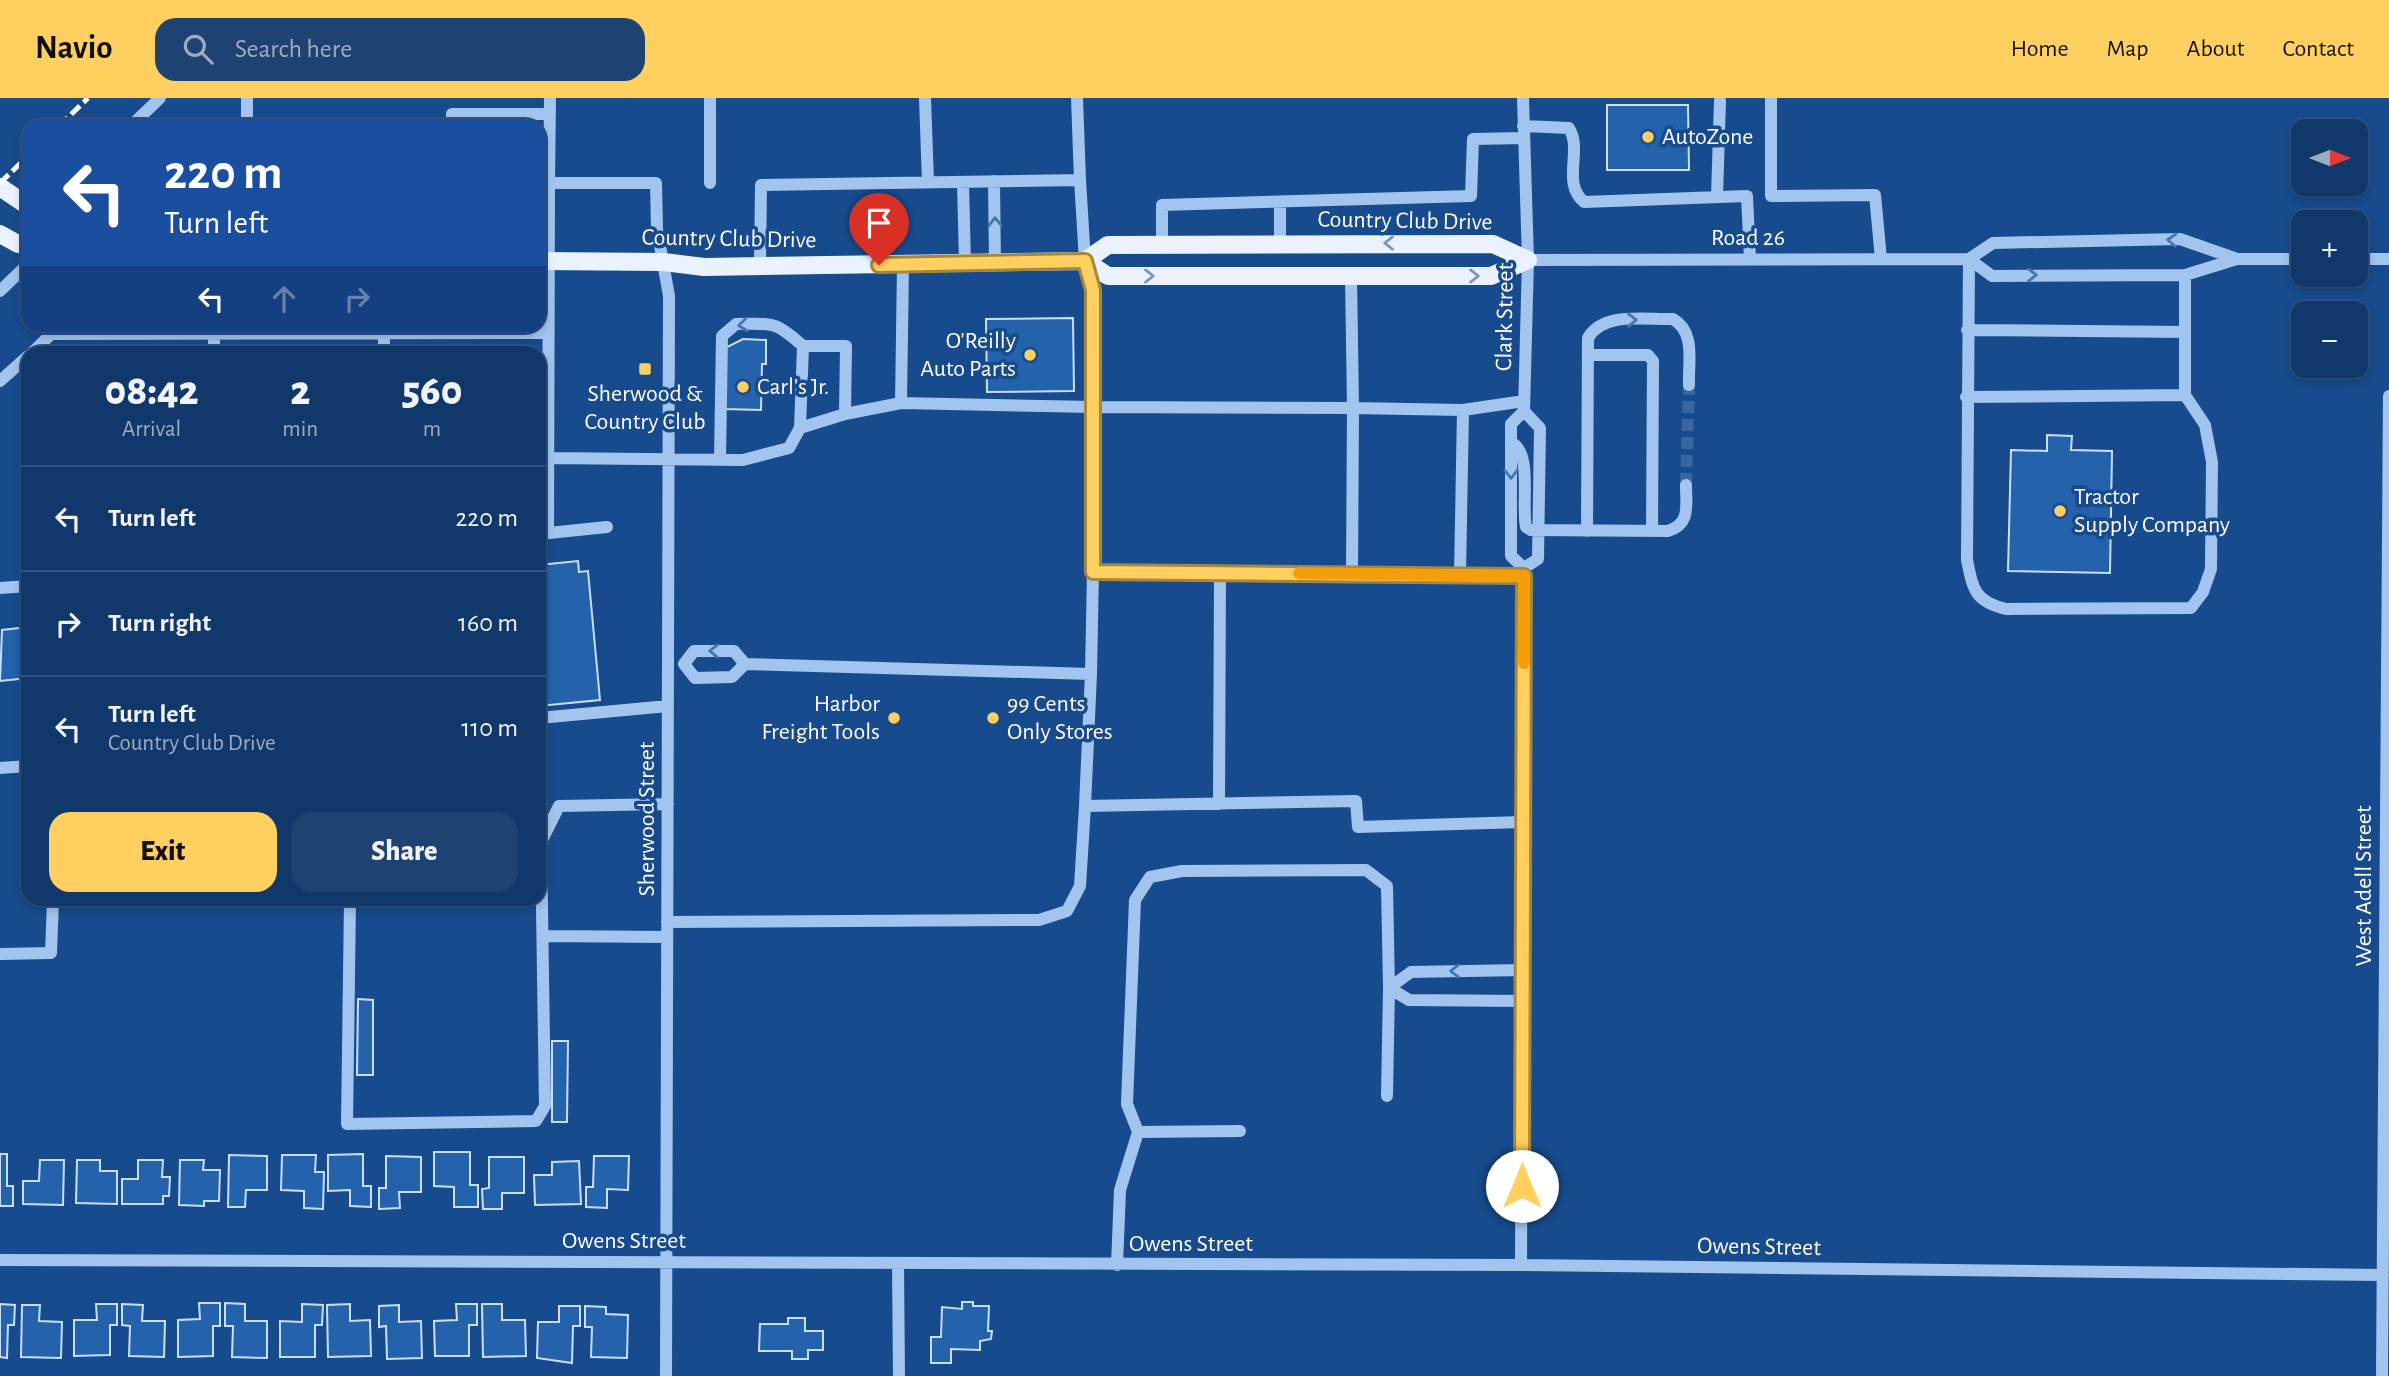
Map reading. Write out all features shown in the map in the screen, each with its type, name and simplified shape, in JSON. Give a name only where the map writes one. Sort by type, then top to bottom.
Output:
[{"type":"main road","points":[[0,187],[21,201]]},
{"type":"main road","points":[[0,234],[21,243]]},
{"type":"main road","name":"Country Club Drive","points":[[546,261],[664,262],[704,267],[760,267],[1085,261],[1108,245],[1162,244],[1493,244],[1528,260]]},
{"type":"main road","name":"Country Club Drive","points":[[1085,261],[1108,276],[1491,276],[1528,260]]},
{"type":"street","points":[[138,119],[160,98]]},
{"type":"street","points":[[247,98],[247,119]]},
{"type":"street","points":[[546,222],[550,98]]},
{"type":"street","points":[[710,98],[710,183]]},
{"type":"street","points":[[925,98],[928,182]]},
{"type":"street","points":[[667,922],[1039,920],[1067,911],[1080,886],[1091,674],[1093,290],[1085,261],[1077,98]]},
{"type":"street","name":"Clark Street","points":[[1521,1265],[1524,572],[1511,556],[1511,424],[1524,406],[1528,260],[1523,98]]},
{"type":"street","points":[[1771,98],[1772,196]]},
{"type":"street","points":[[1717,197],[1720,101]]},
{"type":"street","points":[[452,119],[452,114],[550,114]]},
{"type":"street","points":[[1162,244],[1161,205],[1471,196],[1473,139],[1569,128],[1575,137],[1573,182],[1577,196],[1584,202],[1875,195],[1881,259]]},
{"type":"street","points":[[760,267],[761,184],[1080,180]]},
{"type":"street","points":[[994,181],[995,263]]},
{"type":"street","points":[[963,182],[965,264]]},
{"type":"street","name":"Sherwood Street","points":[[549,183],[656,183],[657,229],[669,296],[666,1376]]},
{"type":"street","points":[[1747,196],[1750,259]]},
{"type":"street","points":[[1280,203],[1280,244]]},
{"type":"street","name":"Road 26","points":[[1528,260],[1969,259],[1993,243],[2180,239],[2237,259]]},
{"type":"street","points":[[1969,259],[1967,560],[1973,589],[1986,604],[2006,609],[2192,608],[2203,592],[2211,569],[2212,462],[2205,425],[2185,396],[2185,275]]},
{"type":"street","name":"Road 26","points":[[1969,259],[1992,276],[2185,275],[2237,259],[2291,259]]},
{"type":"street","points":[[2368,259],[2389,259]]},
{"type":"street","points":[[901,403],[903,265]]},
{"type":"street","points":[[0,291],[21,271]]},
{"type":"street","points":[[1350,275],[1353,408],[1352,574]]},
{"type":"street","points":[[546,304],[549,458],[546,504]]},
{"type":"street","points":[[1587,531],[1588,338],[1594,327],[1606,320],[1673,319],[1682,325],[1688,334],[1689,385]]},
{"type":"street","points":[[720,460],[722,336],[736,324],[774,324],[803,346],[846,345],[845,414]]},
{"type":"street","points":[[1967,331],[2185,332]]},
{"type":"street","points":[[38,346],[51,334],[92,333]]},
{"type":"street","points":[[549,458],[743,460],[789,448],[800,428],[803,346]]},
{"type":"street","points":[[1588,355],[1648,355],[1653,360],[1652,531]]},
{"type":"street","points":[[0,381],[21,362]]},
{"type":"street","points":[[1966,397],[2185,396]]},
{"type":"street","name":"West Adell Street","points":[[2384,1375],[2389,396]]},
{"type":"street","points":[[800,428],[845,414],[901,403],[1463,410],[1524,406]]},
{"type":"street","name":"Clark Street","points":[[1524,406],[1539,428],[1538,559],[1524,572]]},
{"type":"street","points":[[1460,575],[1463,410]]},
{"type":"street","points":[[1511,442],[1519,446],[1524,455],[1526,527],[1531,530],[1652,531],[1678,528],[1686,517],[1686,485]]},
{"type":"street","points":[[546,534],[607,527]]},
{"type":"street","points":[[1093,572],[1460,575],[1524,572]]},
{"type":"street","points":[[1219,804],[1220,572]]},
{"type":"street","points":[[0,588],[21,586]]},
{"type":"street","points":[[684,664],[694,651],[733,652],[746,664],[1091,674]]},
{"type":"street","points":[[668,664],[684,664]]},
{"type":"street","points":[[684,664],[695,678],[732,677],[746,664]]},
{"type":"street","points":[[546,717],[668,706]]},
{"type":"street","points":[[0,768],[21,766]]},
{"type":"street","points":[[1084,806],[1356,801],[1358,827],[1523,822]]},
{"type":"street","points":[[546,831],[559,806],[668,804]]},
{"type":"street","points":[[1117,1265],[1120,1190],[1138,1132],[1126,1104],[1135,900],[1150,877],[1182,871],[1366,870],[1387,886],[1390,988],[1387,1096]]},
{"type":"street","points":[[0,954],[51,953],[53,906]]},
{"type":"street","points":[[350,906],[347,1124],[536,1121],[545,1106],[543,906]]},
{"type":"street","points":[[544,936],[667,937]]},
{"type":"street","points":[[1390,988],[1411,972],[1523,970]]},
{"type":"street","points":[[1390,988],[1409,1000],[1523,1000]]},
{"type":"street","points":[[1138,1132],[1240,1131]]},
{"type":"street","name":"Owens Street","points":[[0,1260],[1521,1265],[2383,1275]]},
{"type":"street","points":[[898,1264],[899,1376]]},
{"type":"building","name":"AutoZone","points":[[1607,105],[1688,105],[1689,170],[1607,170]]},
{"type":"building","name":"O'Reilly Auto Parts","points":[[1073,318],[1074,391],[987,392],[986,319]]},
{"type":"building","name":"Carl's Jr.","points":[[743,339],[766,340],[766,364],[762,364],[761,410],[724,409],[725,348]]},
{"type":"building","name":"Tractor Supply Company","points":[[2047,435],[2072,436],[2071,450],[2112,451],[2110,573],[2008,571],[2011,450],[2047,451]]},
{"type":"building","points":[[578,561],[579,572],[588,571],[600,700],[546,705],[546,564]]},
{"type":"building","points":[[21,628],[21,679],[0,681],[2,630]]},
{"type":"building","points":[[358,999],[373,1000],[373,1075],[357,1075]]},
{"type":"building","points":[[552,1041],[568,1041],[567,1122],[552,1122]]},
{"type":"building","points":[[434,1152],[470,1152],[470,1185],[478,1185],[478,1207],[454,1207],[454,1187],[434,1186]]},
{"type":"building","points":[[0,1154],[7,1154],[7,1186],[13,1186],[13,1206],[0,1206]]},
{"type":"building","points":[[363,1154],[363,1186],[371,1186],[371,1207],[350,1206],[350,1190],[328,1191],[328,1155]]},
{"type":"building","points":[[229,1155],[267,1156],[267,1190],[246,1190],[245,1207],[228,1207]]},
{"type":"building","points":[[282,1155],[316,1155],[315,1172],[324,1172],[323,1209],[304,1208],[304,1191],[281,1190]]},
{"type":"building","points":[[386,1156],[421,1157],[421,1192],[399,1192],[400,1208],[379,1209],[379,1188],[386,1188]]},
{"type":"building","points":[[594,1156],[629,1156],[628,1190],[607,1189],[607,1208],[586,1207],[586,1187],[593,1187]]},
{"type":"building","points":[[489,1157],[524,1157],[524,1193],[502,1193],[502,1209],[483,1209],[482,1189],[489,1188]]},
{"type":"building","points":[[40,1160],[64,1160],[63,1205],[23,1204],[23,1181],[39,1181]]},
{"type":"building","points":[[77,1160],[100,1160],[100,1171],[117,1171],[117,1204],[76,1203]]},
{"type":"building","points":[[138,1160],[163,1160],[162,1177],[170,1177],[169,1196],[163,1196],[163,1204],[122,1204],[122,1179],[138,1179]]},
{"type":"building","points":[[180,1160],[204,1160],[203,1170],[220,1170],[219,1201],[204,1201],[204,1206],[179,1205]]},
{"type":"building","points":[[579,1161],[581,1204],[535,1205],[534,1175],[552,1175],[552,1162]]},
{"type":"building","points":[[962,1302],[973,1302],[973,1306],[989,1306],[988,1331],[992,1331],[991,1339],[980,1341],[980,1350],[951,1349],[951,1363],[931,1363],[931,1337],[941,1337],[942,1307],[962,1309]]},
{"type":"building","points":[[199,1303],[220,1303],[220,1326],[213,1326],[213,1356],[178,1357],[178,1320],[200,1319]]},
{"type":"building","points":[[225,1303],[245,1304],[245,1321],[267,1321],[267,1358],[232,1357],[233,1326],[225,1326]]},
{"type":"building","points":[[0,1304],[15,1305],[14,1325],[8,1325],[7,1358],[0,1357]]},
{"type":"building","points":[[96,1304],[117,1304],[117,1325],[110,1325],[110,1355],[74,1356],[74,1320],[97,1320]]},
{"type":"building","points":[[122,1304],[143,1305],[142,1321],[165,1321],[164,1357],[129,1356],[130,1326],[122,1325]]},
{"type":"building","points":[[302,1304],[323,1305],[322,1325],[315,1325],[315,1357],[280,1357],[280,1321],[302,1322]]},
{"type":"building","points":[[350,1304],[350,1321],[370,1320],[371,1356],[328,1357],[327,1305]]},
{"type":"building","points":[[456,1304],[477,1304],[477,1325],[469,1325],[469,1356],[435,1356],[434,1321],[457,1320]]},
{"type":"building","points":[[482,1304],[502,1304],[502,1320],[525,1320],[526,1356],[483,1357]]},
{"type":"building","points":[[22,1305],[40,1305],[39,1321],[62,1322],[61,1358],[21,1357]]},
{"type":"building","points":[[399,1305],[399,1322],[421,1321],[422,1358],[387,1359],[386,1326],[379,1327],[379,1306]]},
{"type":"building","points":[[559,1306],[580,1306],[580,1326],[573,1326],[572,1363],[537,1358],[538,1322],[559,1322]]},
{"type":"building","points":[[585,1306],[606,1307],[606,1314],[628,1315],[627,1358],[591,1357],[592,1327],[585,1327]]},
{"type":"building","points":[[788,1318],[805,1318],[805,1331],[823,1331],[823,1350],[808,1350],[808,1359],[792,1359],[792,1351],[759,1351],[760,1324],[788,1324]]},
{"type":"tunnel","points":[[1686,485],[1689,385]]},
{"type":"railway","points":[[66,119],[88,98]]},
{"type":"railway","points":[[0,183],[21,163]]},
{"type":"slow traffic","points":[[1299,573],[1524,576],[1524,663]]},
{"type":"place","name":"AutoZone","points":[[1648,137]]},
{"type":"place","name":"O'Reilly Auto Parts","points":[[1030,355]]},
{"type":"place","name":"Sherwood & Country Club","points":[[645,369]]},
{"type":"place","name":"Carl's Jr.","points":[[743,387]]},
{"type":"place","name":"Tractor Supply Company","points":[[2060,511]]},
{"type":"place","name":"Harbor Freight Tools","points":[[894,718]]},
{"type":"place","name":"99 Cents Only Stores","points":[[993,718]]},
{"type":"route","points":[[879,265],[1085,261],[1093,290],[1093,572],[1524,576],[1522,1186]]}]
